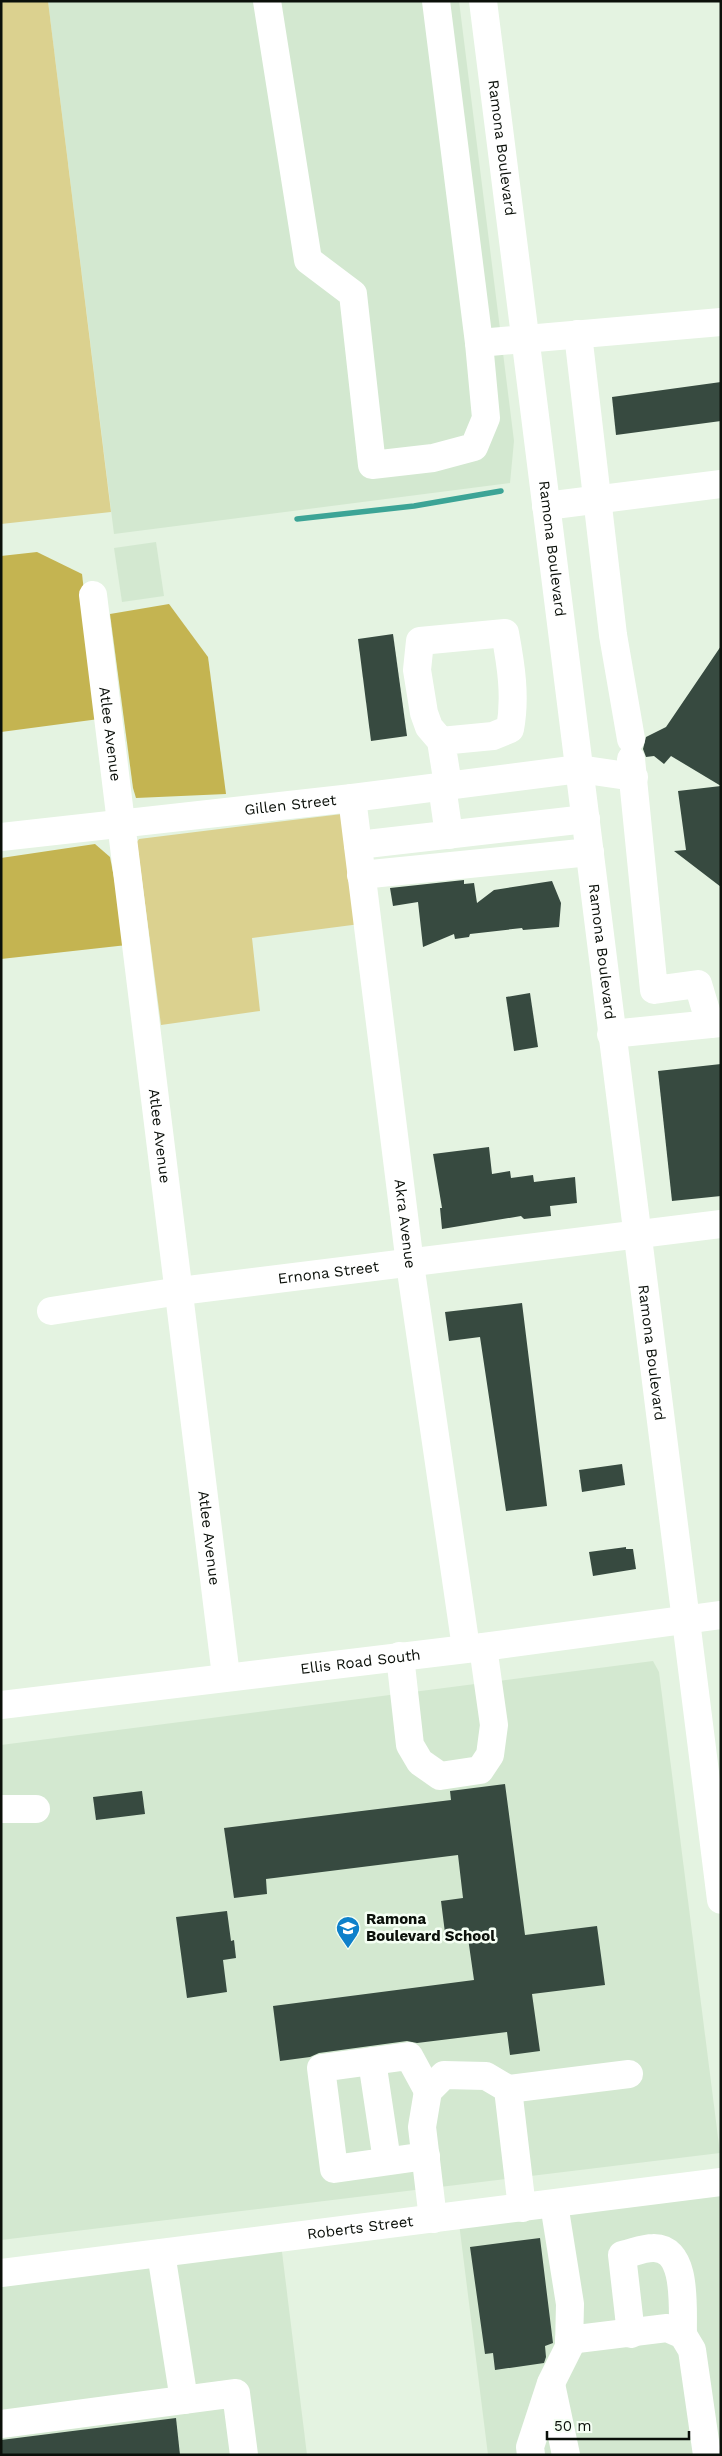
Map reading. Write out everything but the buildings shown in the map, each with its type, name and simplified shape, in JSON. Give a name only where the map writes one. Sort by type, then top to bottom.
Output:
[{"type":"street","points":[[267,1],[308,260],[353,294],[372,465],[433,458],[474,447],[486,418],[479,343],[436,1]]},
{"type":"street","name":"Ramona Boulevard","points":[[483,1],[527,338],[635,1235],[721,1900]]},
{"type":"street","points":[[479,343],[721,322]]},
{"type":"street","points":[[578,334],[613,635],[632,758],[654,990],[698,984],[715,1024],[611,1034]]},
{"type":"street","points":[[546,506],[721,484]]},
{"type":"street","name":"Atlee Avenue","points":[[93,595],[226,1676]]},
{"type":"street","points":[[441,741],[493,736],[510,729],[514,709],[511,664],[505,633],[420,641],[417,670],[424,713],[429,727],[441,741],[449,835]]},
{"type":"street","name":"Gillen Street","points":[[1,837],[352,798],[579,769],[632,758]]},
{"type":"street","name":"Akra Avenue","points":[[352,798],[410,1264],[474,1647],[494,1725],[490,1755],[480,1770],[440,1776],[420,1762],[410,1745],[400,1656]]},
{"type":"street","points":[[358,845],[586,819]]},
{"type":"street","points":[[361,875],[590,852]]},
{"type":"street","name":"Ernona Street","points":[[51,1311],[180,1291],[721,1224]]},
{"type":"street","name":"Ellis Road South","points":[[1,1705],[721,1615]]},
{"type":"street","points":[[1,1808],[36,1809]]},
{"type":"street","points":[[426,2156],[334,2169],[321,2068],[409,2056],[428,2091]]},
{"type":"street","points":[[372,2061],[387,2161]]},
{"type":"street","points":[[433,2219],[422,2127],[428,2091],[444,2075],[486,2076],[508,2089],[630,2074]]},
{"type":"street","points":[[508,2089],[522,2208]]},
{"type":"street","name":"Roberts Street","points":[[1,2273],[721,2182]]},
{"type":"street","points":[[531,2455],[530,2447],[551,2383],[569,2347],[570,2304],[554,2204]]},
{"type":"street","points":[[631,2334],[622,2255],[654,2248],[670,2252],[677,2262],[681,2281],[683,2336],[692,2350],[714,2416],[707,2455]]},
{"type":"street","points":[[161,2253],[184,2400]]},
{"type":"street","points":[[569,2340],[631,2334],[667,2328],[683,2336]]},
{"type":"street","points":[[551,2383],[566,2455]]},
{"type":"street","points":[[1,2424],[236,2393],[244,2455]]},
{"type":"shaded area","points":[[1,1],[48,1],[111,512],[1,524]]},
{"type":"shaded area","points":[[48,1],[459,1],[514,441],[510,483],[114,534]]},
{"type":"shaded area","points":[[156,542],[164,596],[122,602],[114,548]]},
{"type":"shaded area","points":[[37,552],[82,574],[99,719],[1,732],[1,556]]},
{"type":"shaded area","points":[[169,604],[208,657],[226,794],[136,798],[133,788],[110,614]]},
{"type":"shaded area","points":[[342,814],[360,924],[252,938],[260,1011],[161,1025],[137,842],[139,839]]},
{"type":"shaded area","points":[[95,844],[110,857],[127,945],[1,959],[1,858]]},
{"type":"shaded area","name":"Ramona Boulevard School","points":[[653,1661],[659,1672],[720,2153],[1,2240],[1,1745]]},
{"type":"shaded area","points":[[721,2191],[721,2455],[488,2455],[459,2223]]},
{"type":"shaded area","points":[[281,2244],[307,2455],[1,2455],[1,2281]]},
{"type":"waterway","points":[[297,519],[414,506],[501,491]]},
{"type":"place","name":"Ramona Boulevard School","points":[[348,1949]]}]
